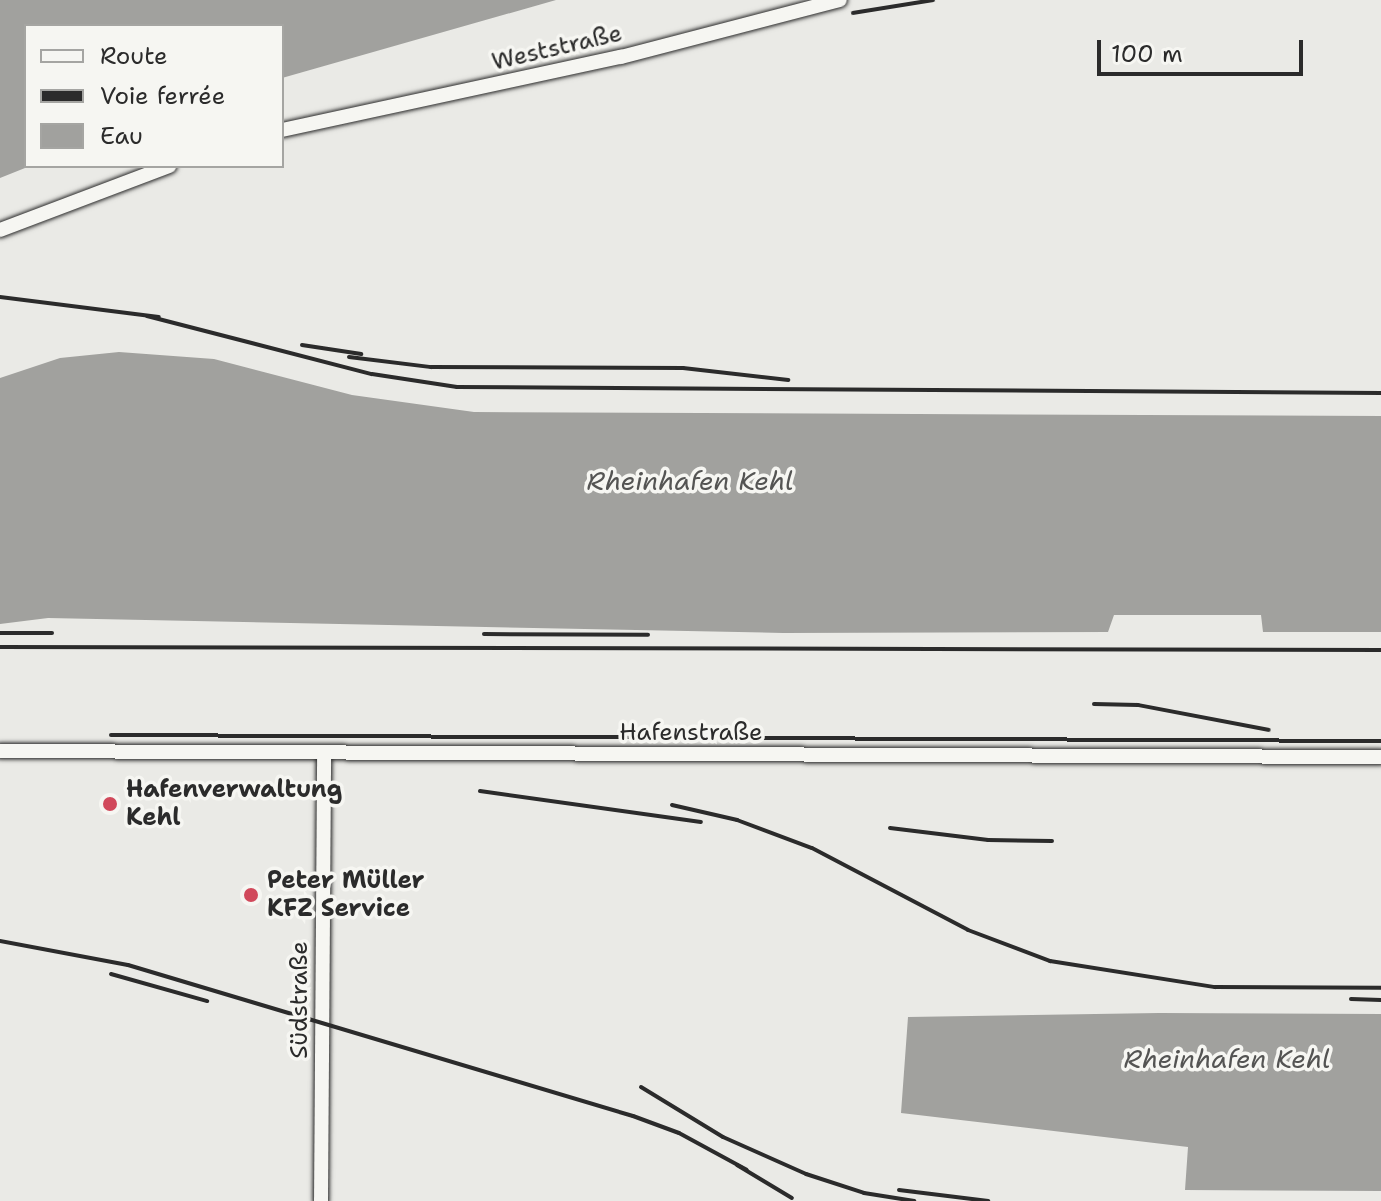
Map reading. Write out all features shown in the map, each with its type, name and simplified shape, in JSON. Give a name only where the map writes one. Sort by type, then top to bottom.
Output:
[{"type":"street","name":"Weststraße","points":[[284,130],[621,57],[840,0]]},
{"type":"street","points":[[0,230],[164,168]]},
{"type":"street","name":"Hafenstraße","points":[[0,751],[1381,757]]},
{"type":"street","name":"Südstraße","points":[[321,1201],[324,752]]},
{"type":"water","points":[[0,0],[556,0],[284,77],[284,24],[24,24],[25,168],[0,178]]},
{"type":"water","name":"Rheinhafen Kehl","points":[[119,352],[214,359],[352,395],[474,412],[1381,416],[1381,632],[1263,632],[1261,615],[1114,615],[1108,632],[783,633],[48,618],[0,624],[0,378],[60,358]]},
{"type":"water","name":"Rheinhafen Kehl","points":[[1159,1013],[1381,1014],[1381,1191],[1185,1190],[1188,1147],[901,1113],[908,1017]]},
{"type":"railway","points":[[853,13],[933,0]]},
{"type":"railway","points":[[0,297],[159,317]]},
{"type":"railway","points":[[147,316],[372,374],[457,387],[1381,393]]},
{"type":"railway","points":[[302,345],[361,354]]},
{"type":"railway","points":[[349,357],[431,367],[683,368],[788,380]]},
{"type":"railway","points":[[0,633],[52,633]]},
{"type":"railway","points":[[484,634],[648,635]]},
{"type":"railway","points":[[0,647],[1381,650]]},
{"type":"railway","points":[[1094,704],[1138,705],[1269,730]]},
{"type":"railway","points":[[111,735],[1381,741]]},
{"type":"railway","points":[[480,791],[701,822]]},
{"type":"railway","points":[[672,805],[737,820],[812,848],[968,930],[1050,961],[1215,987],[1381,988]]},
{"type":"railway","points":[[890,828],[988,840],[1052,841]]},
{"type":"railway","points":[[0,941],[128,965],[633,1116],[679,1133],[747,1170]]},
{"type":"railway","points":[[111,974],[207,1001]]},
{"type":"railway","points":[[1351,999],[1381,1000]]},
{"type":"railway","points":[[641,1087],[723,1137],[806,1174],[864,1193],[914,1201]]},
{"type":"railway","points":[[737,1165],[792,1198]]},
{"type":"railway","points":[[899,1190],[988,1201]]},
{"type":"place","name":"Hafenverwaltung Kehl","points":[[110,804]]},
{"type":"place","name":"Peter Müller KFZ Service","points":[[251,895]]}]
